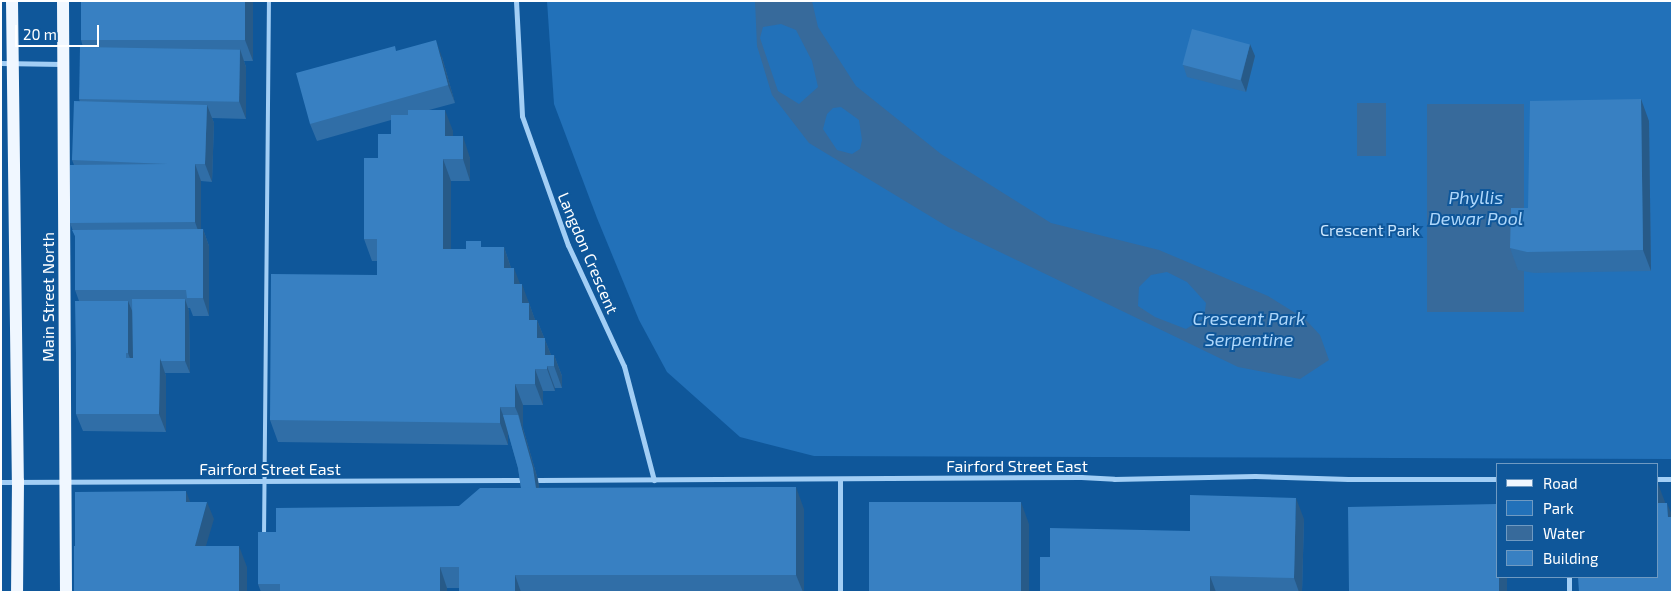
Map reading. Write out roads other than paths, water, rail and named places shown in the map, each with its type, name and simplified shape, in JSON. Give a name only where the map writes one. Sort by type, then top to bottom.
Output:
[{"type":"main road","name":"Main Street North","points":[[12,1],[7,63],[18,481],[17,592]]},
{"type":"main road","name":"Main Street North","points":[[63,1],[66,592]]},
{"type":"street","name":"Langdon Crescent","points":[[516,1],[522,116],[568,245],[624,366],[654,480]]},
{"type":"street","points":[[7,63],[63,64]]},
{"type":"street","name":"Fairford Street East","points":[[538,480],[840,480],[1081,477],[1114,480],[1254,476],[1348,479],[1496,479]]},
{"type":"street","points":[[1658,478],[1672,478]]},
{"type":"street","name":"Fairford Street East","points":[[1,482],[522,480]]},
{"type":"street","points":[[840,480],[840,592]]},
{"type":"street","points":[[1569,578],[1569,592]]},
{"type":"lane","points":[[264,542],[269,1]]},
{"type":"water","name":"Crescent Park Serpentine","points":[[755,1],[812,1],[818,27],[856,86],[941,154],[1051,223],[1159,250],[1268,296],[1305,319],[1320,335],[1329,360],[1300,379],[1238,367],[948,227],[809,143],[772,95],[757,46]],"holes":[[[781,24],[796,30],[812,61],[818,87],[799,104],[778,91],[760,38],[763,27]],[[841,107],[859,120],[862,140],[860,149],[852,154],[837,150],[823,129],[827,114],[833,108]],[[1167,272],[1187,282],[1206,303],[1204,318],[1186,329],[1155,317],[1138,306],[1139,287],[1151,275]]]},
{"type":"water","points":[[1357,103],[1386,103],[1386,156],[1357,156]]},
{"type":"water","name":"Phyllis Dewar Pool","points":[[1427,104],[1524,104],[1524,312],[1427,312]]},
{"type":"park label","name":"Crescent Park","points":[[1370,230]]}]
